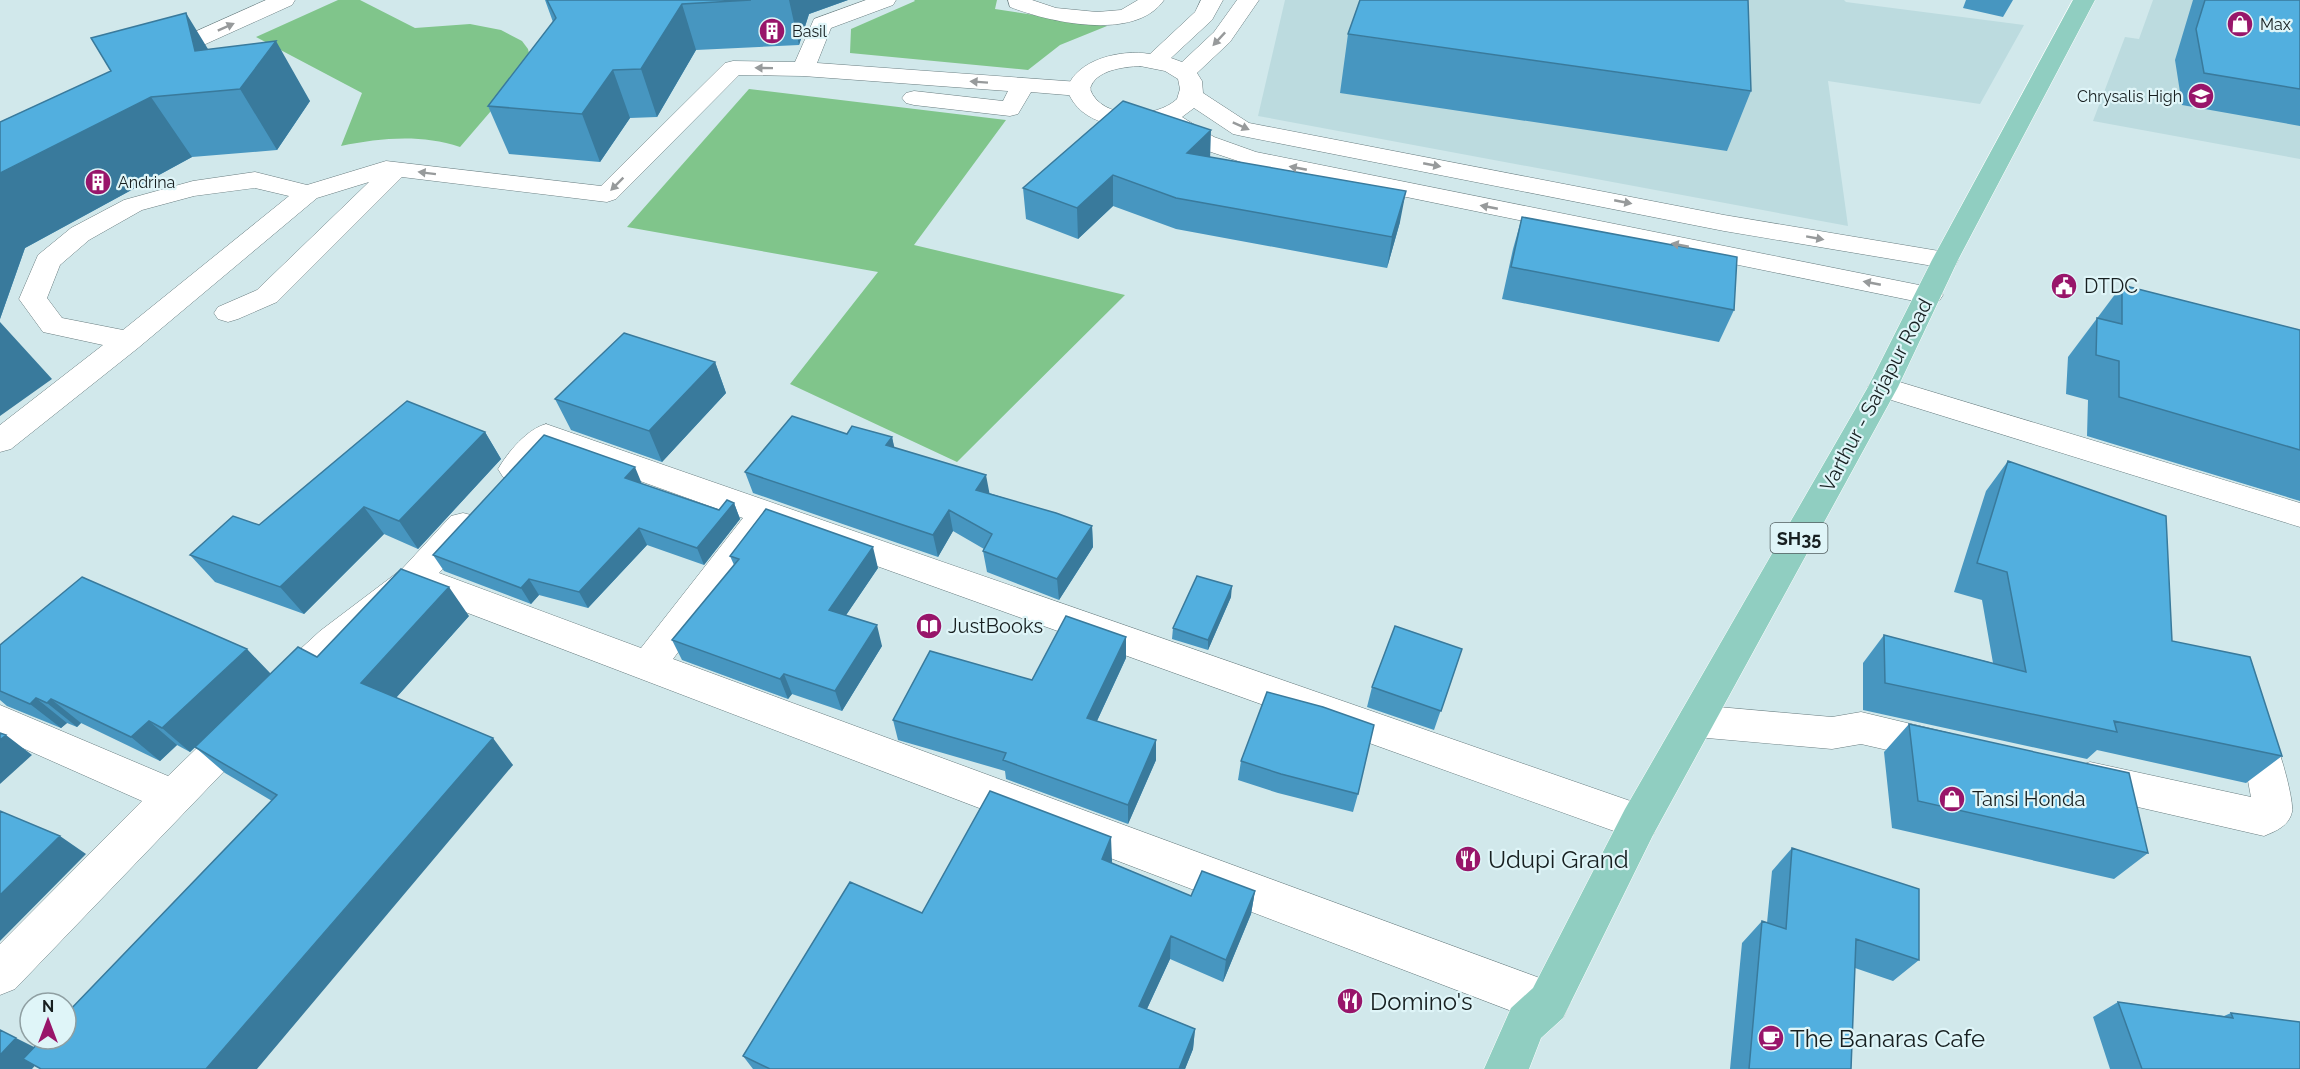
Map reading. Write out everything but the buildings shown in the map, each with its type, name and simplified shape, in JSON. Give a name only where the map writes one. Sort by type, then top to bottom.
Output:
[{"type":"main road","name":"Varthur - Sarjapur Road","points":[[1506,1069],[1526,1023],[1548,1003],[1639,822],[1883,387],[1945,260],[2084,0]]},
{"type":"street","points":[[142,64],[284,0]]},
{"type":"street","points":[[803,69],[822,24],[885,0]]},
{"type":"street","points":[[1019,0],[1018,2],[1036,10],[1088,18],[1126,16],[1153,0]]},
{"type":"street","points":[[1155,61],[1204,15],[1212,0]]},
{"type":"street","points":[[1248,0],[1188,84],[1181,108],[1164,116],[1141,120],[1113,117],[1088,106],[1081,98],[1079,89],[1089,73],[1105,65],[1125,60],[1155,61],[1188,84],[1242,129],[1724,223],[1945,260]]},
{"type":"street","points":[[0,441],[128,341],[308,193],[386,168],[607,194],[733,68],[803,69],[1079,89]]},
{"type":"street","points":[[860,92],[1010,109],[1023,85]]},
{"type":"street","points":[[1164,116],[1205,142],[1250,158],[1929,295]]},
{"type":"street","points":[[228,313],[267,296],[396,169]]},
{"type":"street","points":[[128,341],[53,326],[33,299],[48,261],[80,234],[133,205],[193,189],[255,180],[308,193]]},
{"type":"street","points":[[1718,253],[1724,223]]},
{"type":"street","points":[[1883,387],[2300,515]]},
{"type":"street","points":[[0,974],[172,796],[332,641],[414,578],[546,435],[1639,822]]},
{"type":"street","points":[[648,666],[766,513]]},
{"type":"street","points":[[414,578],[1548,1003]]},
{"type":"street","points":[[0,721],[172,796]]},
{"type":"street","points":[[1696,721],[1832,733],[1861,728],[1968,752]]},
{"type":"street","points":[[2059,772],[2264,818],[2273,811],[2262,754]]},
{"type":"shaded area","points":[[1285,0],[1844,0],[2024,25],[1980,104],[1828,81],[1848,226],[1258,116]]},
{"type":"shaded area","name":"Chrysalis High","points":[[2153,0],[2295,0],[2300,21],[2300,159],[2093,121],[2125,37],[2139,39]]},
{"type":"green space","points":[[338,0],[360,0],[415,28],[470,24],[501,30],[522,41],[530,57],[503,97],[460,147],[415,139],[371,141],[341,146],[362,93],[256,37]]},
{"type":"green space","points":[[914,0],[997,0],[995,9],[1107,26],[1060,45],[1028,70],[850,53],[851,29]]},
{"type":"green space","points":[[749,89],[1006,120],[914,245],[1125,295],[957,462],[790,384],[878,272],[627,227]]},
{"type":"place","name":"Max","points":[[2240,24]]},
{"type":"place","name":"Basil","points":[[772,31]]},
{"type":"place","name":"Chrysalis High","points":[[2201,96]]},
{"type":"place","name":"Andrina","points":[[98,182]]},
{"type":"place","name":"DTDC","points":[[2064,286]]},
{"type":"place","name":"JustBooks","points":[[929,626]]},
{"type":"place","name":"Tansi Honda","points":[[1952,799]]},
{"type":"place","name":"Udupi Grand","points":[[1468,859]]},
{"type":"place","name":"Domino's","points":[[1350,1001]]},
{"type":"place","name":"The Banaras Cafe","points":[[1771,1038]]}]
